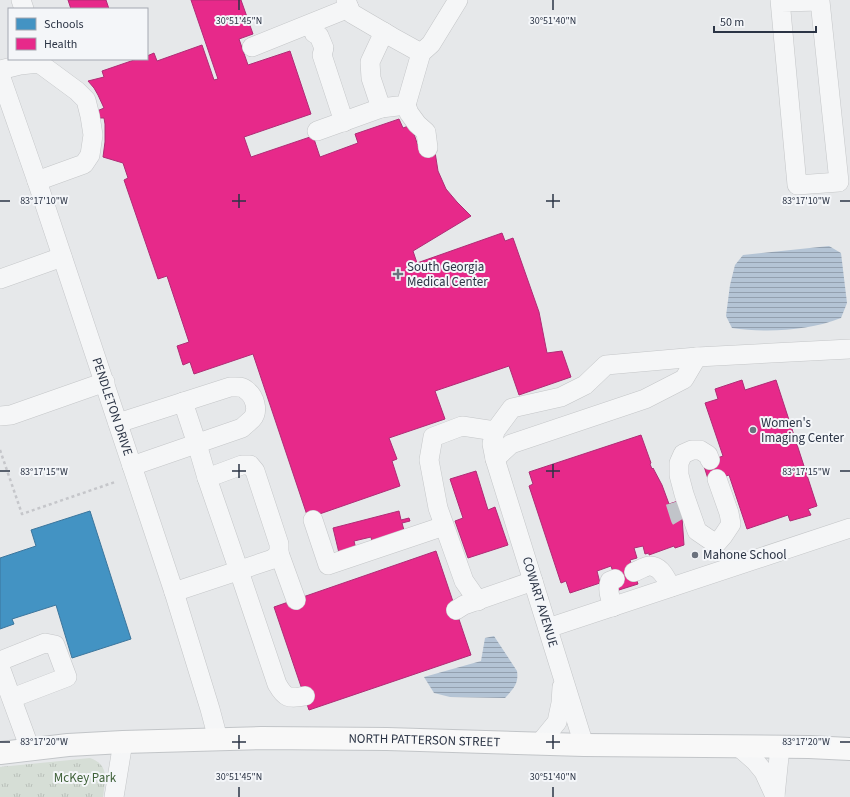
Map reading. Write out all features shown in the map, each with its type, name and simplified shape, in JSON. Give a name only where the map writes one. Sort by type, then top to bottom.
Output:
[{"type":"main road","name":"NORTH PATTERSON STREET","points":[[0,753],[68,745],[261,738],[387,739],[584,745],[809,747],[850,750]]},
{"type":"street","points":[[428,148],[426,132],[417,124],[409,113],[406,105],[421,53],[431,44],[458,0]]},
{"type":"street","points":[[781,1],[820,1],[839,182],[796,185],[781,1]]},
{"type":"street","points":[[252,47],[312,28],[348,4],[351,13],[421,53]]},
{"type":"street","points":[[312,28],[319,36],[324,48],[322,54],[344,122]]},
{"type":"street","points":[[381,108],[371,78],[370,62],[384,32]]},
{"type":"street","points":[[0,70],[39,61],[86,100],[93,135],[90,155],[84,164],[37,181]]},
{"type":"street","name":"PENDLETON DRIVE","points":[[0,75],[105,382],[174,592],[218,739]]},
{"type":"street","points":[[317,132],[381,108],[406,105]]},
{"type":"street","points":[[0,279],[62,257]]},
{"type":"street","points":[[533,581],[463,605],[464,581],[438,508],[429,460],[433,437],[462,426],[494,431],[512,408],[561,397],[586,385],[606,364],[697,357],[850,349]]},
{"type":"street","points":[[495,459],[511,444],[645,399],[684,379],[697,357]]},
{"type":"street","points":[[0,416],[11,415],[105,382]]},
{"type":"street","points":[[118,423],[230,386],[240,387],[246,390],[254,399],[256,409],[253,418],[242,428],[132,466]]},
{"type":"street","points":[[183,402],[197,444],[206,478],[239,570],[277,684],[283,694],[292,698],[305,696]]},
{"type":"street","name":"COWART AVENUE","points":[[494,431],[492,444],[495,459],[584,745]]},
{"type":"street","points":[[675,502],[674,484],[679,463],[683,454],[692,450],[700,450],[708,455],[710,460]]},
{"type":"street","points":[[679,463],[679,475],[697,531],[710,540],[724,569]]},
{"type":"street","points":[[206,478],[242,465],[250,465],[255,471],[279,544],[278,553],[296,600]]},
{"type":"street","points":[[683,523],[689,532],[710,540],[723,536],[731,524],[729,513],[717,479]]},
{"type":"street","points":[[314,520],[328,565],[444,526]]},
{"type":"street","points":[[548,628],[850,528]]},
{"type":"street","points":[[174,592],[273,559],[278,553]]},
{"type":"street","points":[[634,572],[649,566],[655,567],[662,572],[671,587]]},
{"type":"street","points":[[613,607],[608,593],[608,586],[610,581],[615,579]]},
{"type":"street","points":[[0,661],[45,643],[55,645],[67,677],[12,698]]},
{"type":"street","points":[[0,667],[30,750]]},
{"type":"street","points":[[539,744],[558,722],[561,702],[562,673]]},
{"type":"street","points":[[114,797],[123,742]]},
{"type":"street","points":[[738,747],[755,761],[764,772],[775,796]]},
{"type":"street","points":[[775,796],[780,747]]},
{"type":"path","points":[[0,450],[22,514],[115,482]]},
{"type":"green space","name":"McKey Park","points":[[90,758],[101,765],[105,774],[103,797],[0,797],[0,767]]},
{"type":"water","points":[[829,246],[841,253],[847,303],[841,318],[815,326],[787,330],[745,330],[732,328],[726,316],[730,285],[735,265],[743,255]]},
{"type":"water","points":[[494,636],[517,671],[516,683],[505,698],[450,697],[434,693],[424,677],[481,661],[485,638]]},
{"type":"building: Schools","points":[[90,511],[131,639],[72,658],[56,605],[12,619],[14,624],[0,629],[0,558],[36,546],[31,530]]},
{"type":"building: Health","points":[[68,0],[106,0],[109,8],[71,8]]},
{"type":"building: Health","name":"South Georgia Medical Center","points":[[191,0],[241,0],[253,34],[239,39],[248,65],[290,51],[311,114],[244,137],[251,157],[313,136],[320,157],[358,143],[355,134],[399,119],[403,128],[411,125],[421,155],[435,152],[438,171],[446,189],[471,216],[413,251],[417,263],[502,233],[505,241],[513,238],[539,312],[547,353],[562,351],[571,377],[519,395],[509,366],[435,391],[445,419],[389,438],[397,459],[392,461],[400,486],[308,518],[253,354],[194,374],[190,362],[183,365],[177,346],[189,342],[167,276],[158,279],[124,180],[128,178],[123,163],[103,157],[105,124],[104,118],[100,118],[97,111],[104,108],[94,88],[88,81],[104,77],[102,71],[134,60],[148,60],[148,56],[154,53],[157,61],[202,45],[214,80],[218,79]]},
{"type":"building: Health","name":"Women's Imaging Center","points":[[742,380],[745,390],[776,380],[817,506],[808,509],[811,515],[790,521],[788,515],[747,529],[729,475],[709,482],[703,463],[723,456],[705,403],[718,399],[715,389]]},
{"type":"building: Health","points":[[641,435],[652,469],[653,468],[662,485],[669,504],[678,501],[682,517],[684,545],[675,548],[674,546],[649,555],[649,553],[645,554],[643,546],[634,548],[637,558],[630,560],[638,584],[619,590],[611,566],[597,571],[600,583],[570,593],[566,581],[561,583],[529,486],[533,484],[529,472]]},
{"type":"building: Health","points":[[476,471],[488,510],[495,507],[508,545],[468,558],[455,521],[463,518],[450,479]]},
{"type":"building: Health","points":[[399,511],[401,520],[409,518],[410,521],[402,523],[405,534],[372,542],[371,537],[354,541],[356,549],[339,553],[333,528]]},
{"type":"building: Health","points":[[436,551],[471,655],[309,710],[274,607]]},
{"type":"tunnel","points":[[675,502],[683,523]]},
{"type":"place","name":"South Georgia Medical Center","points":[[398,274]]},
{"type":"place","name":"Women's Imaging Center","points":[[753,430]]},
{"type":"place","name":"Mahone School","points":[[695,555]]}]
